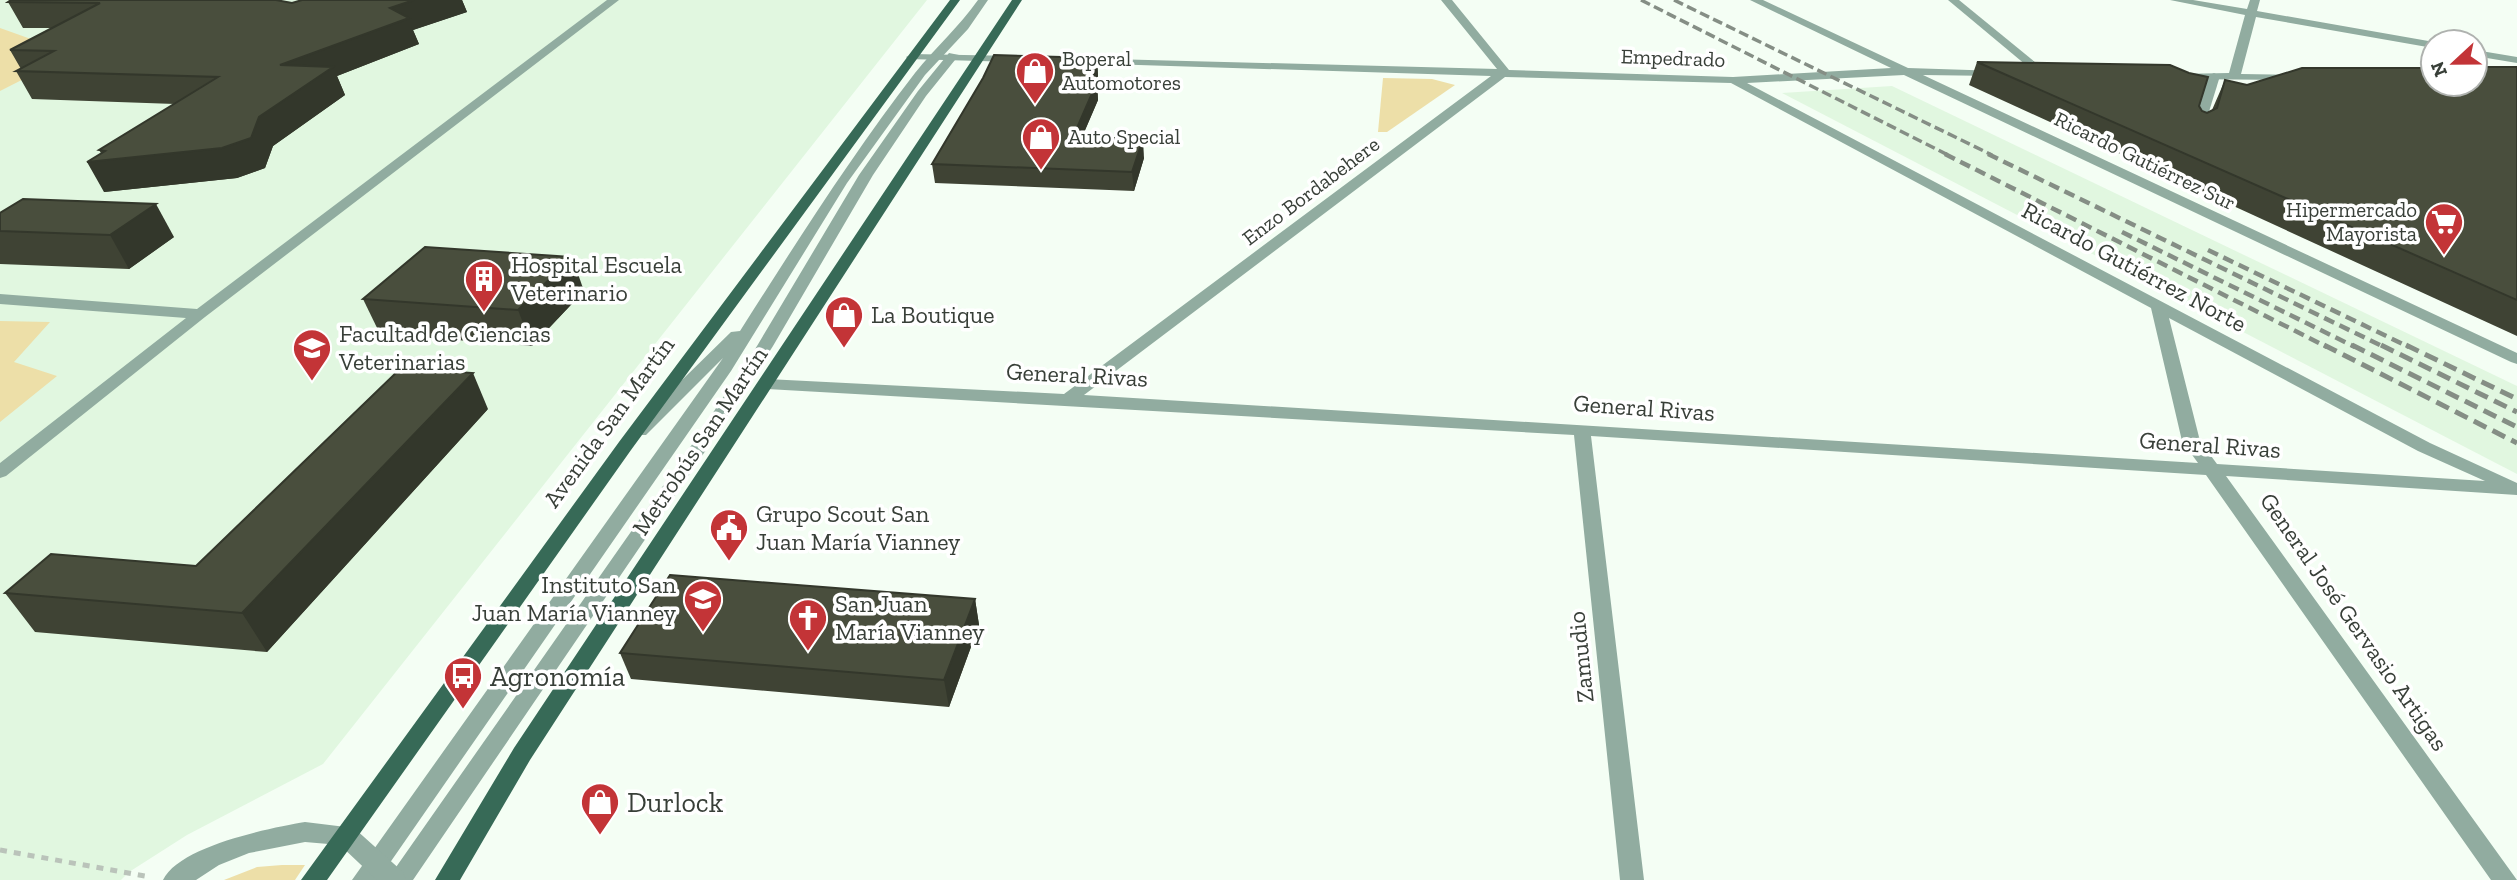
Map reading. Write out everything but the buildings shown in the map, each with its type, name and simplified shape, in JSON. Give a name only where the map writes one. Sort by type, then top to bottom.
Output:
[{"type":"main road","name":"Avenida San Martín","points":[[313,880],[625,446],[955,0]]},
{"type":"main road","points":[[447,880],[522,754],[1017,0]]},
{"type":"street","points":[[0,472],[200,314],[614,0]]},
{"type":"street","name":"Metrobús San Martín","points":[[400,880],[739,387],[827,244],[860,183],[983,0]]},
{"type":"street","name":"Metrobús San Martín","points":[[378,875],[723,371],[841,182],[921,73],[977,27],[997,0]]},
{"type":"street","points":[[1446,0],[1502,66],[1504,72]]},
{"type":"street","name":"Ricardo Gutiérrez Sur","points":[[1755,0],[2517,359]]},
{"type":"street","points":[[1953,0],[2043,74]]},
{"type":"street","points":[[2175,0],[2419,43]]},
{"type":"street","points":[[2234,77],[2255,0]]},
{"type":"street","points":[[2489,55],[2517,60]]},
{"type":"street","points":[[912,57],[1031,59]]},
{"type":"street","name":"Empedrado","points":[[1058,60],[1733,80],[1909,71],[2003,73]]},
{"type":"street","name":"Enzo Bordabehere","points":[[1069,399],[1504,72]]},
{"type":"street","points":[[2017,73],[2057,74]]},
{"type":"street","points":[[2174,76],[2312,78]]},
{"type":"street","points":[[2197,131],[2214,76]]},
{"type":"street","name":"Ricardo Gutiérrez Norte","points":[[1733,80],[2424,447],[2517,489]]},
{"type":"street","points":[[0,299],[200,314]]},
{"type":"street","name":"General José Gervasio Artigas","points":[[2158,305],[2191,441],[2505,880]]},
{"type":"street","name":"Metrobús San Martín","points":[[625,446],[757,315]]},
{"type":"street","name":"General Rivas","points":[[767,384],[1582,429],[2517,489]]},
{"type":"street","name":"Zamudio","points":[[1582,429],[1632,880]]},
{"type":"street","points":[[175,880],[210,858],[267,837],[305,832],[346,835],[378,875]]},
{"type":"path","points":[[0,850],[149,877]]},
{"type":"shaded area","name":"Facultad de Ciencias Veterinarias","points":[[0,0],[927,0],[323,764],[187,835],[129,872],[121,880],[0,880]]},
{"type":"shaded area","points":[[0,28],[73,54],[0,91]]},
{"type":"shaded area","points":[[1383,78],[1432,79],[1455,85],[1387,132],[1378,132]]},
{"type":"shaded area","points":[[1892,86],[2517,386],[2517,474],[1782,93]]},
{"type":"shaded area","points":[[0,321],[50,322],[14,362],[57,376],[0,422]]},
{"type":"shaded area","points":[[305,865],[295,880],[224,880],[257,867]]},
{"type":"railway","points":[[1641,0],[1948,155]]},
{"type":"railway","points":[[1674,0],[1992,155]]},
{"type":"railway","points":[[1945,154],[2327,347]]},
{"type":"railway","points":[[1988,154],[2384,347]]},
{"type":"railway","points":[[2122,232],[2355,347]]},
{"type":"railway","points":[[2208,250],[2409,347]]},
{"type":"railway","points":[[2324,345],[2517,443]]},
{"type":"railway","points":[[2352,345],[2517,427]]},
{"type":"railway","points":[[2381,345],[2517,412]]},
{"type":"railway","points":[[2406,345],[2517,399]]},
{"type":"place","name":"Boperal Automotores","points":[[1035,105]]},
{"type":"place","name":"Auto Special","points":[[1041,171]]},
{"type":"place","name":"Hipermercado Mayorista","points":[[2444,256]]},
{"type":"place","name":"Hospital Escuela Veterinario","points":[[484,313]]},
{"type":"place","name":"La Boutique","points":[[844,349]]},
{"type":"place","name":"Facultad de Ciencias Veterinarias","points":[[312,382]]},
{"type":"place","name":"Grupo Scout San Juan María Vianney","points":[[729,562]]},
{"type":"place","name":"Instituto San Juan María Vianney","points":[[703,633]]},
{"type":"place","name":"San Juan María Vianney","points":[[808,652]]},
{"type":"place","name":"Agronomía","points":[[463,710]]},
{"type":"place","name":"Durlock","points":[[600,836]]}]
